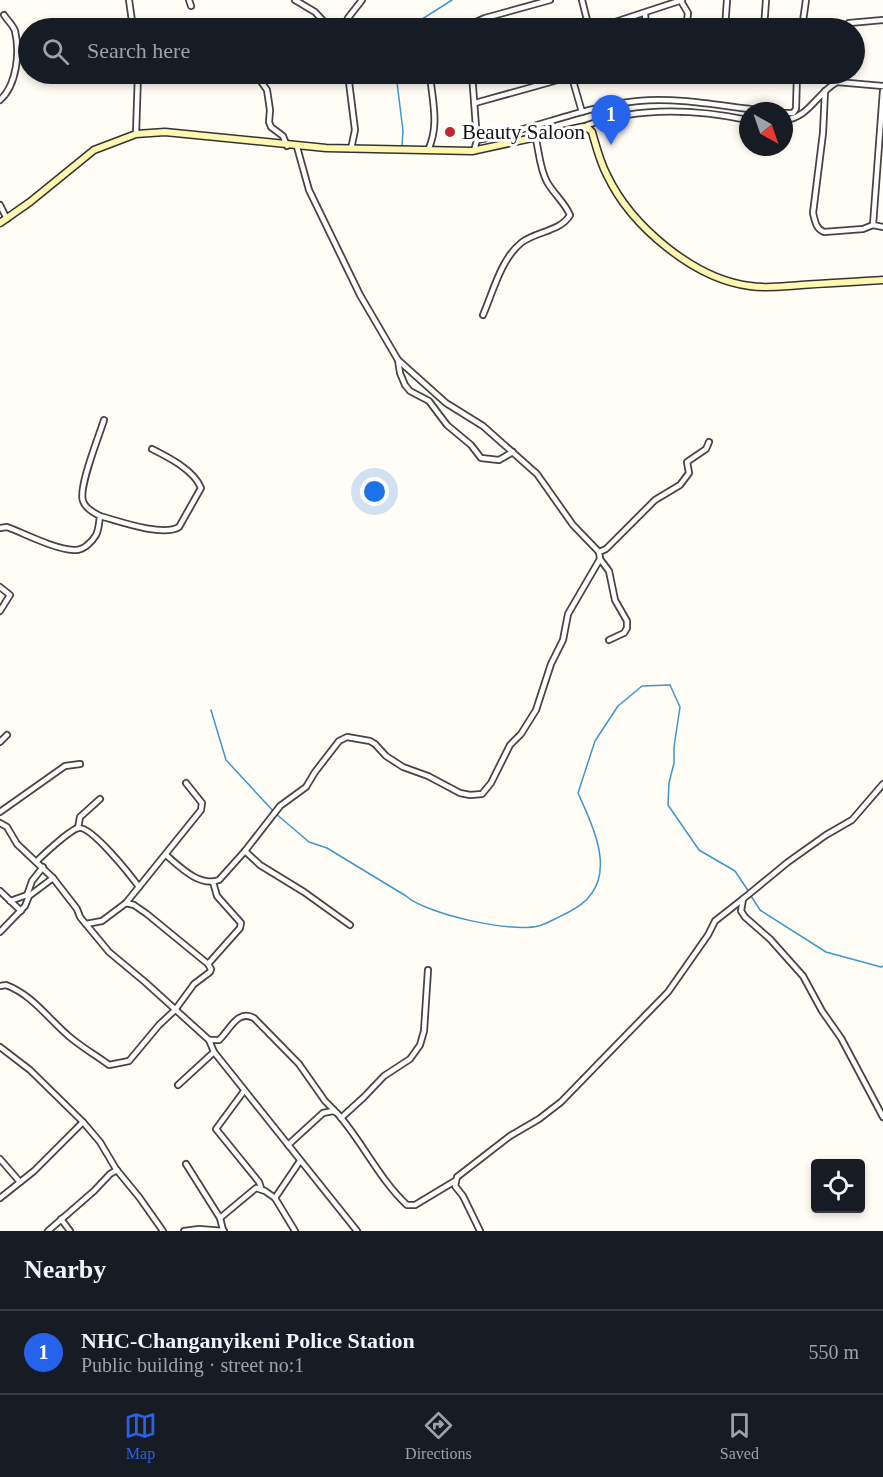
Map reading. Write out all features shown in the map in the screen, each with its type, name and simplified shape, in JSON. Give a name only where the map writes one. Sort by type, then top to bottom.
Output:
[{"type":"street","points":[[129,0],[132,18]]},
{"type":"street","points":[[295,0],[321,18]]},
{"type":"street","points":[[349,18],[362,0]]},
{"type":"street","points":[[485,18],[550,0]]},
{"type":"street","points":[[582,0],[586,18]]},
{"type":"street","points":[[725,18],[727,0]]},
{"type":"street","points":[[765,18],[766,0]]},
{"type":"street","points":[[803,18],[806,0]]},
{"type":"street","points":[[629,18],[682,1],[687,18]]},
{"type":"street","points":[[645,13],[645,18]]},
{"type":"street","points":[[0,100],[5,96],[13,78],[16,55],[15,32],[4,15]]},
{"type":"street","points":[[865,22],[883,20]]},
{"type":"street","points":[[136,134],[138,84]]},
{"type":"street","points":[[262,84],[269,96],[269,122],[271,127],[283,136],[287,146]]},
{"type":"street","points":[[349,84],[355,130],[351,149]]},
{"type":"street","points":[[427,151],[431,143],[436,116],[431,84]]},
{"type":"street","points":[[473,84],[477,140],[474,151]]},
{"type":"street","points":[[475,103],[538,84]]},
{"type":"street","points":[[574,84],[582,112]]},
{"type":"street","points":[[793,113],[796,110],[796,84]]},
{"type":"street","points":[[793,118],[801,116],[834,84]]},
{"type":"street","points":[[860,84],[883,86]]},
{"type":"street","points":[[825,91],[823,134],[813,213],[816,224],[824,232],[863,229],[873,225],[883,227]]},
{"type":"street","points":[[873,225],[883,92]]},
{"type":"street","points":[[477,140],[623,103],[663,100],[739,107]]},
{"type":"street","points":[[0,223],[30,202],[88,153],[136,134],[165,132],[297,147],[474,151],[536,139],[609,118],[637,113],[700,112],[739,118]]},
{"type":"street","points":[[583,127],[592,132],[605,173],[611,184],[648,231],[682,258],[706,272],[728,282],[767,288],[883,280]]},
{"type":"street","points":[[483,315],[497,281],[518,245],[530,237],[558,226],[570,215],[547,182],[536,139]]},
{"type":"street","points":[[297,147],[313,198],[342,254],[352,279],[398,360],[446,403],[477,422],[537,474],[573,525],[599,552],[600,559],[609,571],[615,600],[627,621],[624,633],[609,640]]},
{"type":"street","points":[[0,205],[8,219]]},
{"type":"street","points":[[398,360],[400,373],[410,391],[429,401],[447,425],[481,458],[499,460],[513,452]]},
{"type":"street","points":[[105,420],[84,480],[82,500],[86,506],[100,516],[165,530],[176,530],[201,488],[199,482],[186,471],[152,449]]},
{"type":"street","points":[[599,552],[606,549],[655,500],[684,481],[689,473],[687,462],[706,449],[709,442]]},
{"type":"street","points":[[0,528],[7,527],[50,544],[76,550],[84,547],[97,533],[100,516]]},
{"type":"street","points":[[166,855],[188,873],[213,882],[219,880],[280,806],[304,789],[339,741],[344,738],[373,742],[386,756],[403,767],[428,776],[460,793],[482,794],[495,776],[510,745],[521,734],[536,710],[551,664],[563,640],[568,615],[600,559]]},
{"type":"street","points":[[0,587],[10,595],[0,611]]},
{"type":"street","points":[[0,742],[7,735]]},
{"type":"street","points":[[0,812],[65,766],[80,764]]},
{"type":"street","points":[[86,924],[96,923],[126,903],[201,810],[202,803],[186,783]]},
{"type":"street","points":[[209,1040],[219,1040],[239,1016],[248,1015],[254,1018],[299,1064],[380,1173],[407,1205],[415,1205],[454,1181],[495,1147],[561,1102],[668,992],[708,935],[715,921],[806,849],[852,820],[883,784]]},
{"type":"street","points":[[36,861],[78,828],[80,817],[100,799]]},
{"type":"street","points":[[0,823],[7,827],[17,844],[53,878],[109,952],[209,1040],[214,1052],[355,1230]]},
{"type":"street","points":[[78,828],[94,837],[128,871],[139,887]]},
{"type":"street","points":[[245,851],[260,865],[304,892],[350,925]]},
{"type":"street","points":[[0,932],[25,906],[32,881],[43,867]]},
{"type":"street","points":[[10,901],[28,896],[53,878]]},
{"type":"street","points":[[0,986],[6,985],[20,992],[73,1040],[109,1065],[129,1061],[159,1025],[175,1010],[194,984],[210,972],[210,966],[240,928],[241,923],[217,896],[213,882]]},
{"type":"street","points":[[0,891],[21,911]]},
{"type":"street","points":[[743,899],[741,910],[745,916],[770,939],[803,976],[822,1011],[841,1038],[883,1117]]},
{"type":"street","points":[[126,903],[134,905],[147,914],[210,966]]},
{"type":"street","points":[[91,930],[96,923]]},
{"type":"street","points":[[341,1118],[384,1076],[410,1059],[420,1045],[428,970]]},
{"type":"street","points":[[0,1047],[58,1095],[83,1122],[100,1142],[117,1170],[163,1231]]},
{"type":"street","points":[[178,1086],[214,1052]]},
{"type":"street","points":[[244,1091],[216,1129],[259,1182],[261,1188],[275,1198],[295,1231]]},
{"type":"street","points":[[325,1101],[326,1112]]},
{"type":"street","points":[[288,1145],[326,1112],[330,1110],[337,1113]]},
{"type":"street","points":[[0,1198],[83,1122]]},
{"type":"street","points":[[0,1159],[20,1182]]},
{"type":"street","points":[[275,1198],[276,1193],[294,1173],[300,1161]]},
{"type":"street","points":[[184,1231],[188,1229],[224,1230],[220,1218],[186,1164]]},
{"type":"street","points":[[48,1231],[117,1170]]},
{"type":"street","points":[[454,1181],[455,1188],[462,1196],[480,1231]]},
{"type":"street","points":[[220,1218],[252,1190],[261,1188]]},
{"type":"street","points":[[61,1220],[69,1231]]},
{"type":"waterway","points":[[424,18],[452,0]]},
{"type":"waterway","points":[[397,84],[403,131],[402,146]]},
{"type":"waterway","points":[[211,710],[226,760],[275,813],[309,842],[327,848],[416,903],[431,909],[469,920],[509,927],[525,927],[542,925],[569,912],[591,895],[598,881],[600,870],[599,847],[592,824],[578,793],[595,741],[618,706],[642,686],[670,685],[680,707],[668,805],[699,850],[735,871],[749,892]]},
{"type":"waterway","points":[[751,896],[760,910],[826,952],[883,966]]},
{"type":"place","name":"Beauty Saloon","points":[[450,132]]},
{"type":"place","name":"NHC-Changanyikeni Police Station","points":[[611,145]]}]
